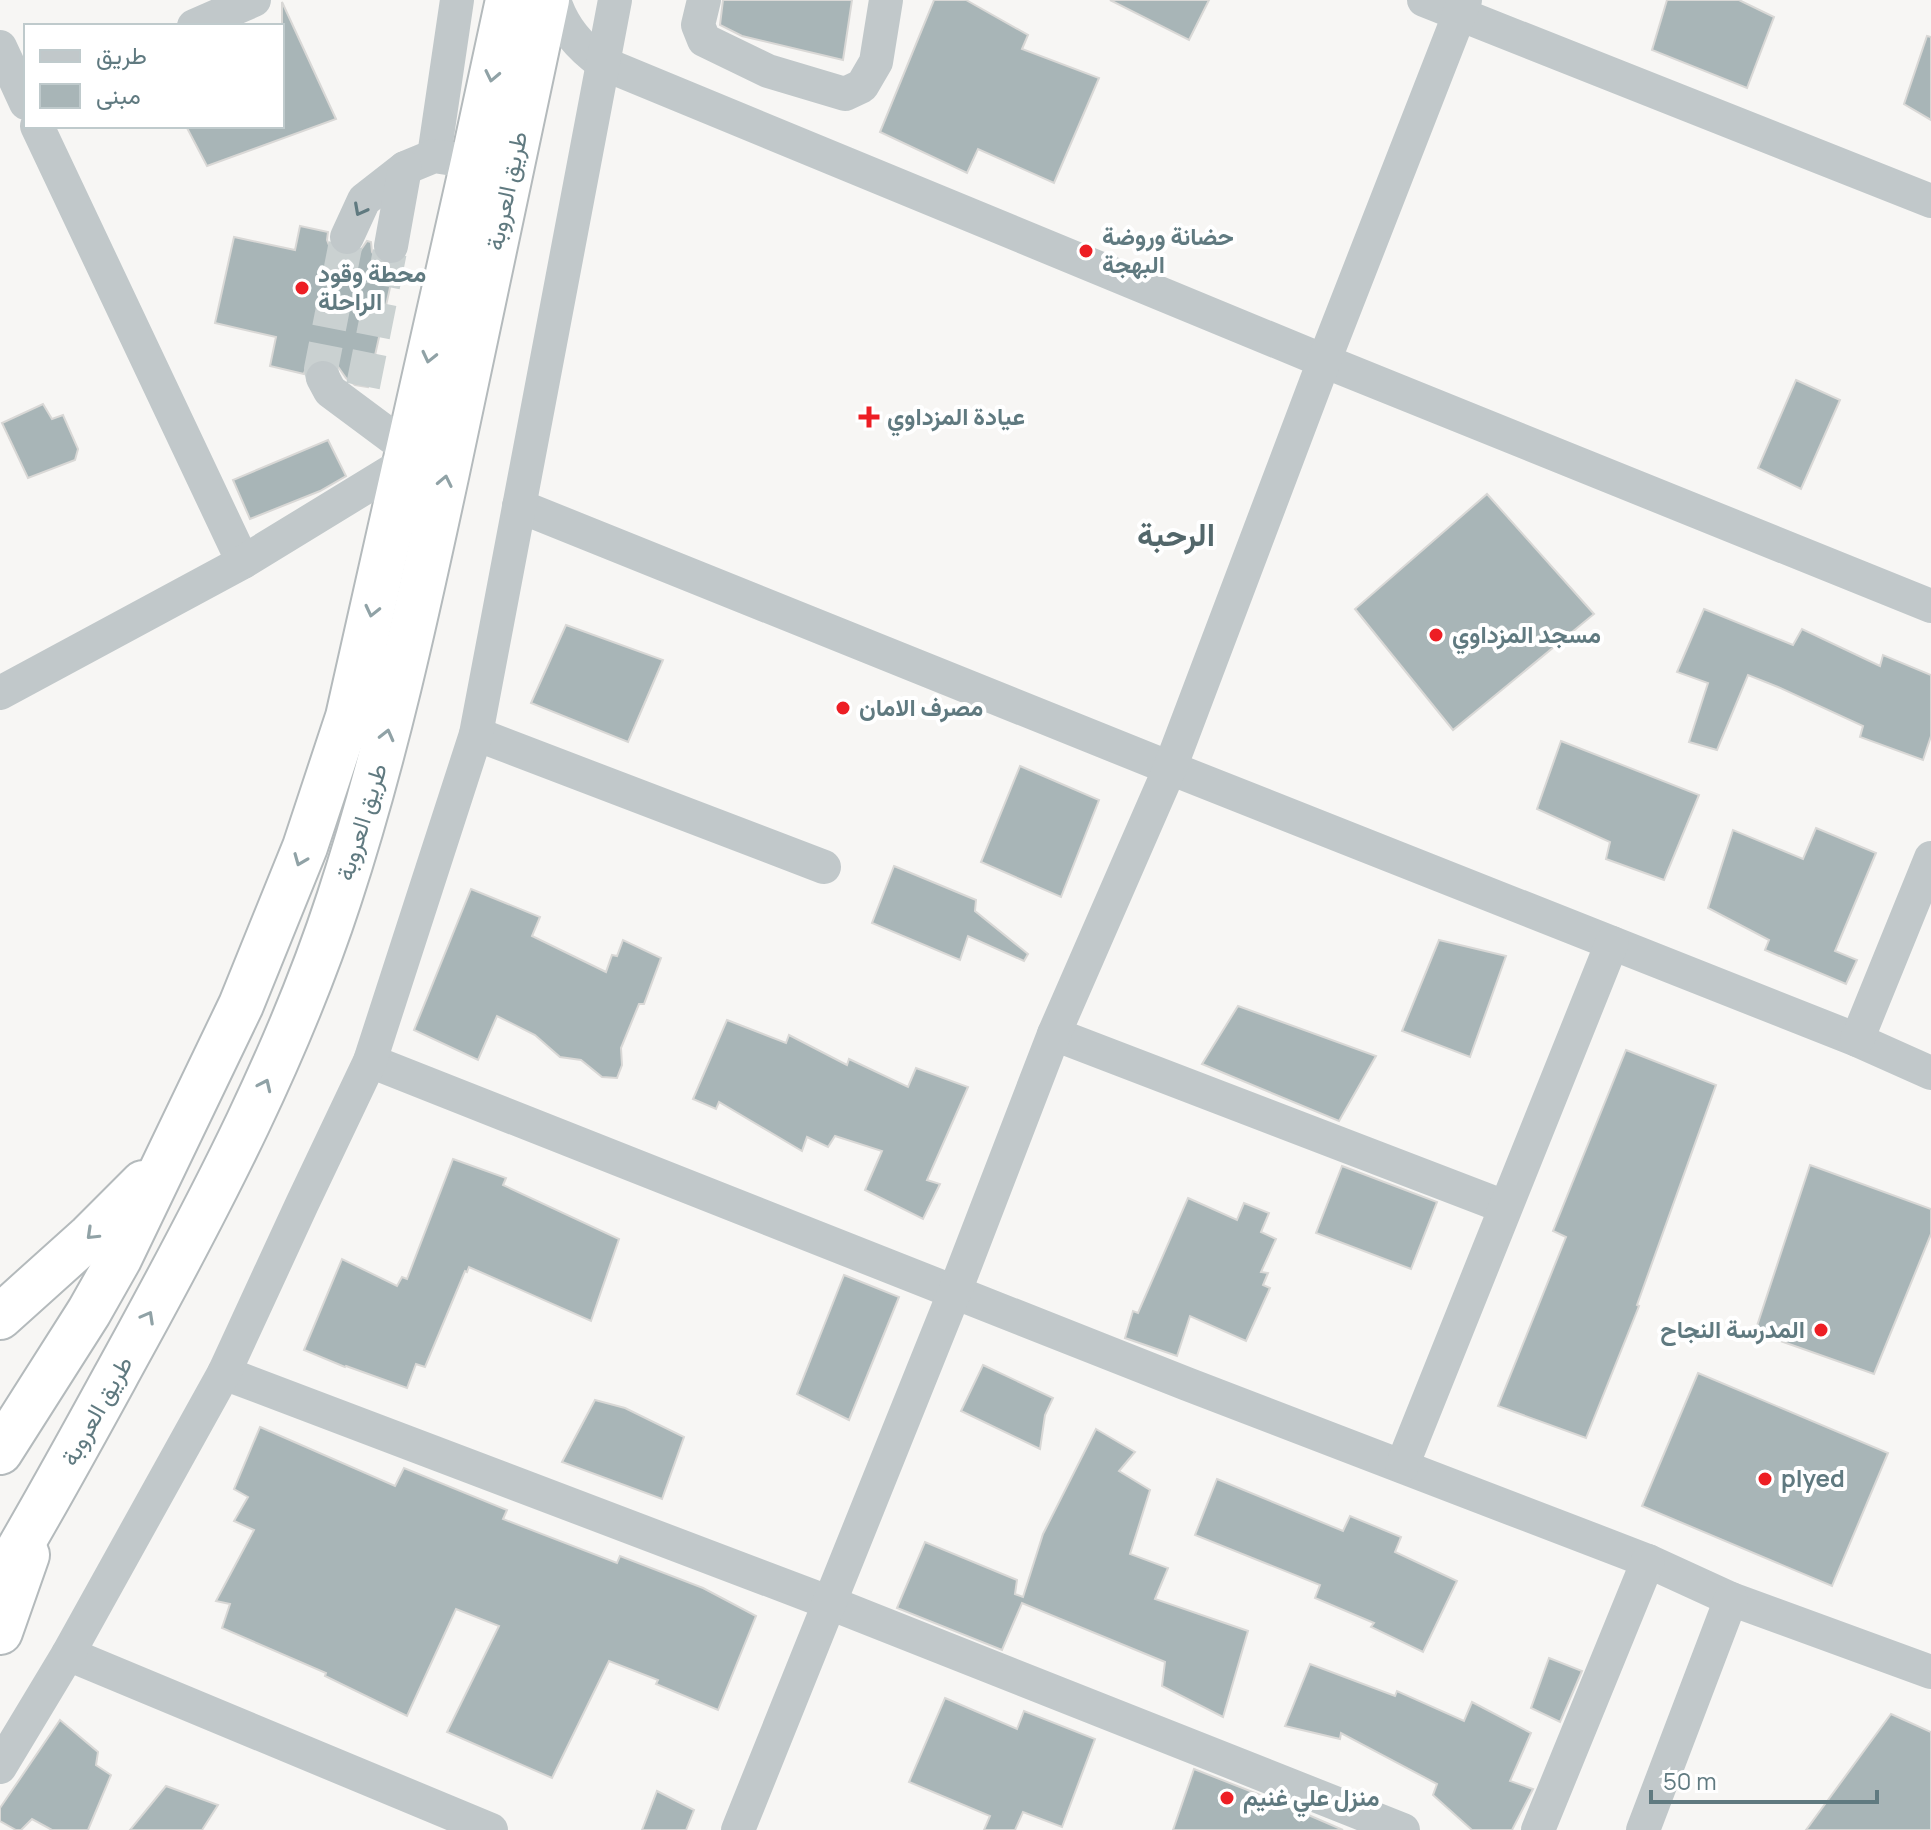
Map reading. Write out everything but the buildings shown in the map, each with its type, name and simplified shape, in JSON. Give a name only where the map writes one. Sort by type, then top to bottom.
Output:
[{"type":"highway","name":"طريق العروبة","points":[[0,1452],[119,1259],[241,1005],[305,847],[348,717],[406,456],[438,162],[508,0]]},
{"type":"highway","name":"طريق العروبة","points":[[0,1581],[39,1516],[221,1180],[291,1027],[338,903],[375,782],[407,655],[547,0]]},
{"type":"highway","points":[[0,1317],[90,1236],[167,1159]]},
{"type":"highway","points":[[0,1632],[39,1516]]},
{"type":"street","points":[[199,24],[254,0]]},
{"type":"street","points":[[391,246],[438,162],[457,0]]},
{"type":"street","points":[[554,0],[559,16],[572,36],[602,63],[1324,361],[1931,606]]},
{"type":"street","points":[[0,1767],[68,1654],[224,1373],[370,1061],[476,734],[615,0]]},
{"type":"street","points":[[704,0],[698,25],[704,40],[768,71],[845,94],[862,86],[876,62],[886,0]]},
{"type":"street","points":[[1424,0],[1463,7],[1931,201]]},
{"type":"street","points":[[738,1830],[955,1291],[1054,1034],[1170,768],[1324,361],[1463,7]]},
{"type":"street","points":[[0,47],[22,106]]},
{"type":"street","points":[[33,128],[243,562]]},
{"type":"street","points":[[347,237],[364,200],[438,162]]},
{"type":"street","points":[[0,693],[243,562],[406,456],[360,400],[330,391],[323,378]]},
{"type":"street","points":[[519,506],[1857,1040],[1931,1073]]},
{"type":"street","points":[[476,734],[824,867]]},
{"type":"street","points":[[1857,1040],[1931,858]]},
{"type":"street","points":[[1402,1466],[1612,943]]},
{"type":"street","points":[[1054,1034],[1505,1207]]},
{"type":"street","points":[[370,1061],[1187,1384],[1648,1561],[1731,1599],[1931,1672]]},
{"type":"street","points":[[224,1373],[830,1603],[1403,1830]]},
{"type":"street","points":[[1538,1830],[1648,1561]]},
{"type":"street","points":[[1643,1830],[1731,1599]]},
{"type":"street","points":[[68,1654],[491,1830]]},
{"type":"tunnel","points":[[323,378],[321,369],[347,237]]},
{"type":"tunnel","points":[[363,386],[391,246]]},
{"type":"place","name":"حضانة وروضة البهجة","points":[[1086,251]]},
{"type":"place","name":"محطة وقود الراحلة","points":[[302,288]]},
{"type":"place","name":"عيادة المزداوي","points":[[869,417]]},
{"type":"place","name":"مسجد المزداوي","points":[[1436,635]]},
{"type":"place","name":"مصرف الامان","points":[[843,708]]},
{"type":"place","name":"المدرسة النجاح","points":[[1821,1330]]},
{"type":"place","name":"plyed","points":[[1765,1479]]},
{"type":"place","name":"منزل علي غنيم","points":[[1227,1798]]},
{"type":"district","name":"الرحبة","points":[[1176,535]]}]
